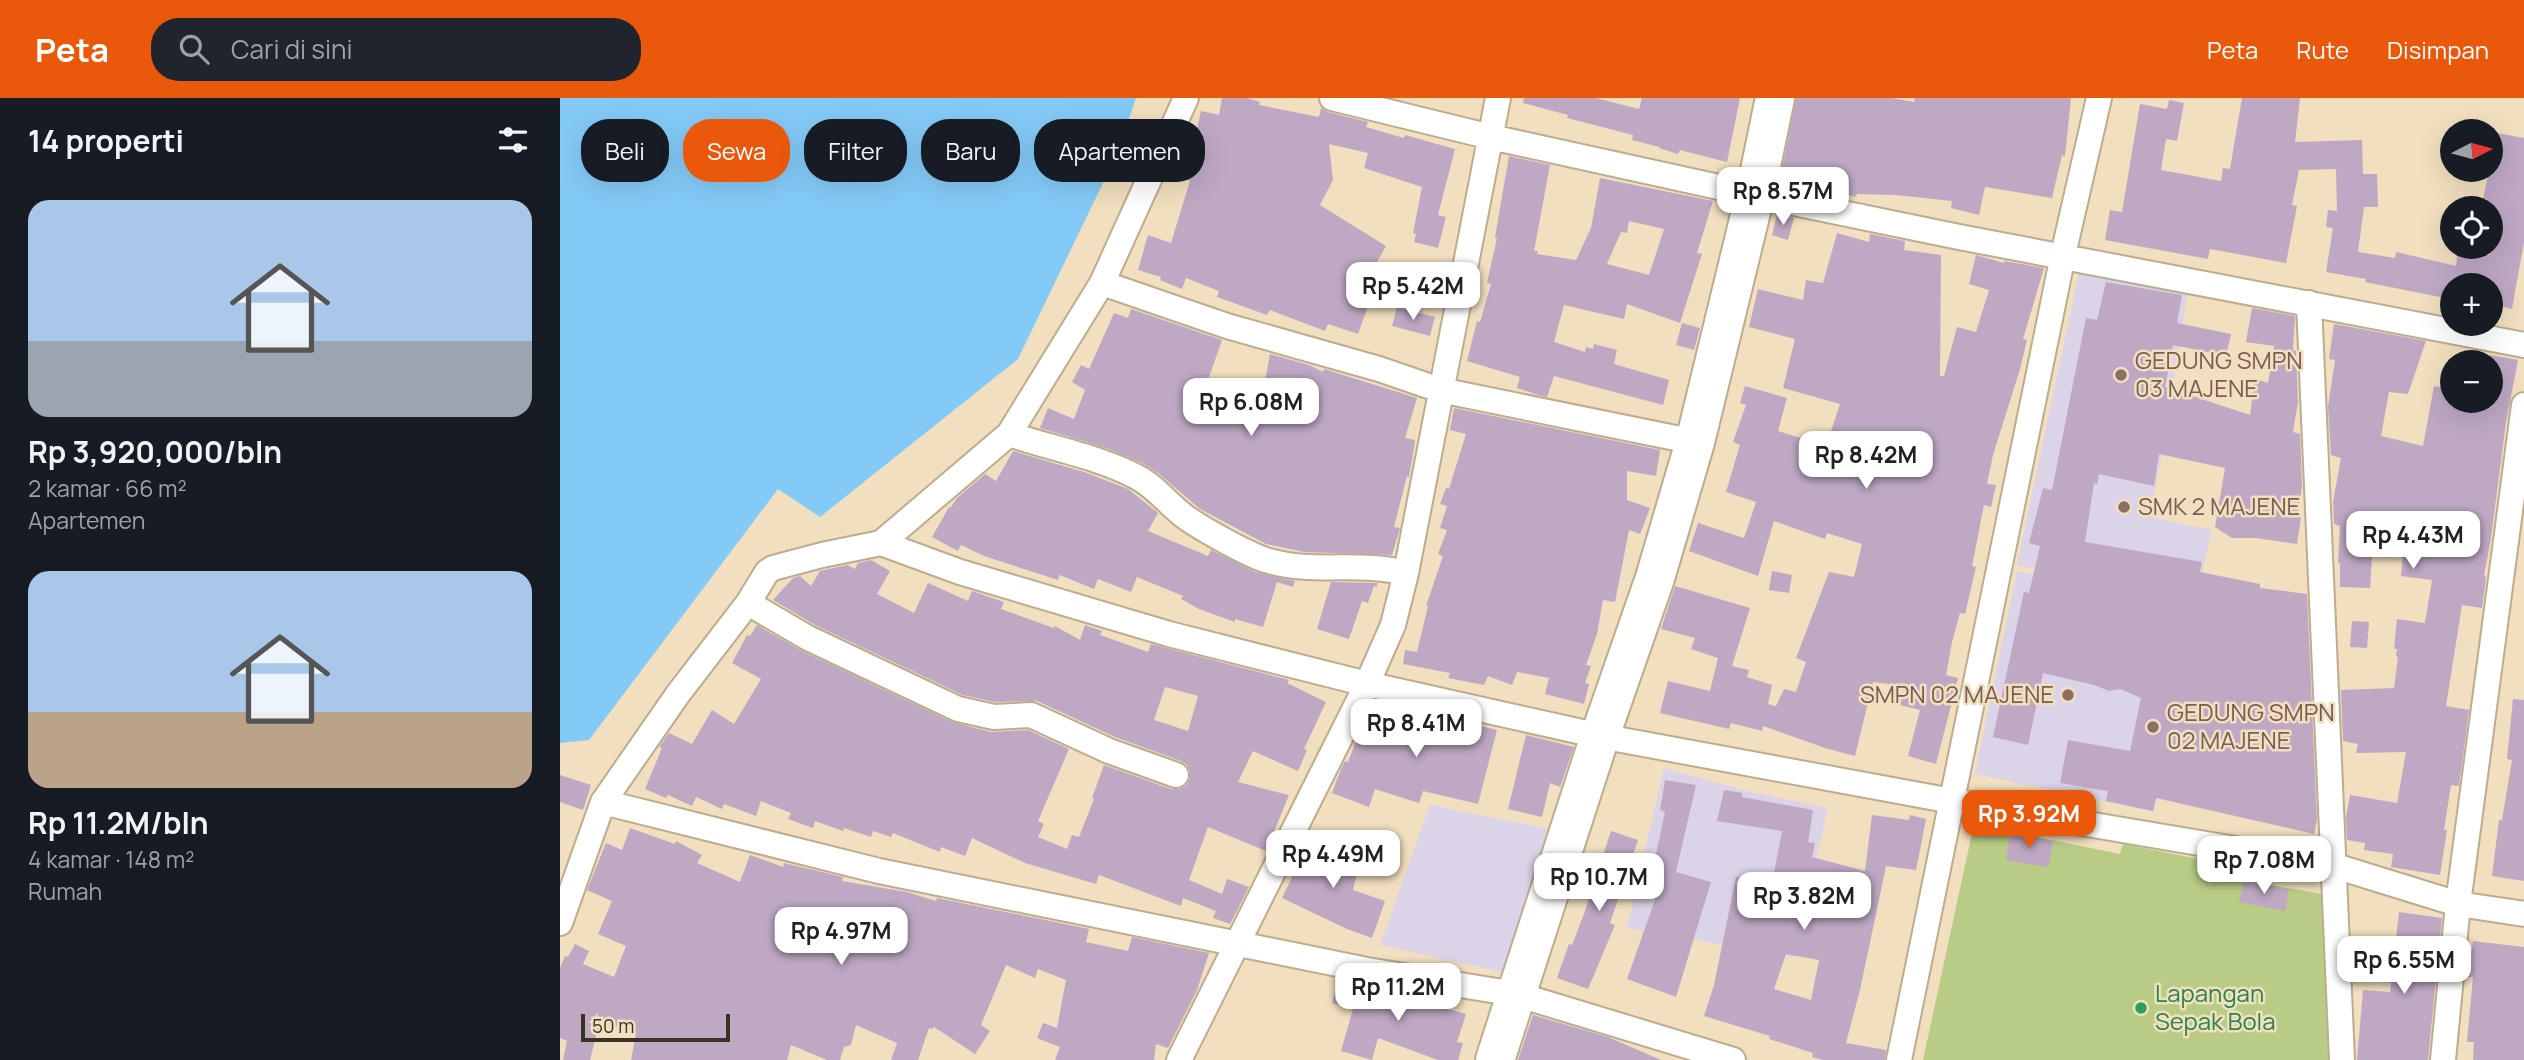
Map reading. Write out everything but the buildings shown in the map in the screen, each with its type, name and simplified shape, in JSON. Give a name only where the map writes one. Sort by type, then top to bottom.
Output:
[{"type":"highway","points":[[1495,1060],[1600,736],[1655,578],[1695,442],[1755,195],[1775,98]]},
{"type":"street","points":[[560,923],[603,802],[768,572],[773,568],[881,543],[1009,434],[1102,282],[1186,98]]},
{"type":"street","points":[[1332,98],[1491,137],[1755,195],[1959,237],[2524,345]]},
{"type":"street","points":[[1179,1060],[1367,684],[1393,625],[1406,573],[1498,98]]},
{"type":"street","points":[[1899,1060],[2063,255],[2099,98]]},
{"type":"street","points":[[1102,282],[1227,326],[1379,369],[1440,390],[1695,442]]},
{"type":"street","points":[[2309,303],[2342,1060]]},
{"type":"street","points":[[2443,1060],[2458,904],[2524,405]]},
{"type":"street","points":[[1009,434],[1103,463],[1137,477],[1184,516],[1266,561],[1298,568],[1358,568],[1406,573]]},
{"type":"street","points":[[881,543],[960,572],[1169,634],[1367,684],[1600,736],[1952,801],[2335,866],[2458,904],[2524,914]]},
{"type":"street","points":[[747,603],[808,638],[958,709],[994,717],[1031,715],[1109,751],[1176,775]]},
{"type":"street","points":[[603,802],[879,871],[1367,970],[1516,994],[1733,1060]]},
{"type":"shaded area","points":[[2082,258],[2190,277],[2150,517],[2212,530],[2195,604],[2017,565]]},
{"type":"shaded area","points":[[2017,571],[2196,609],[2154,812],[1975,774]]},
{"type":"shaded area","points":[[1664,768],[1747,791],[1828,808],[1793,957],[1627,928]]},
{"type":"shaded area","points":[[1430,805],[1548,829],[1503,972],[1380,945]]},
{"type":"green space","points":[[1974,824],[2120,854],[2123,844],[2229,865],[2228,877],[2332,896],[2340,1060],[1923,1060]]},
{"type":"water","points":[[560,98],[1136,98],[1129,119],[1034,119],[1034,182],[1103,182],[1018,359],[820,517],[778,489],[589,740],[560,743]]},
{"type":"place","name":"GEDUNG SMPN 03 MAJENE","points":[[2121,375]]},
{"type":"place","name":"SMK 2 MAJENE","points":[[2124,507]]},
{"type":"place","name":"SMPN 02 MAJENE","points":[[2068,695]]},
{"type":"place","name":"GEDUNG SMPN 02 MAJENE","points":[[2153,727]]},
{"type":"place","name":"Lapangan Sepak Bola","points":[[2141,1008]]}]
